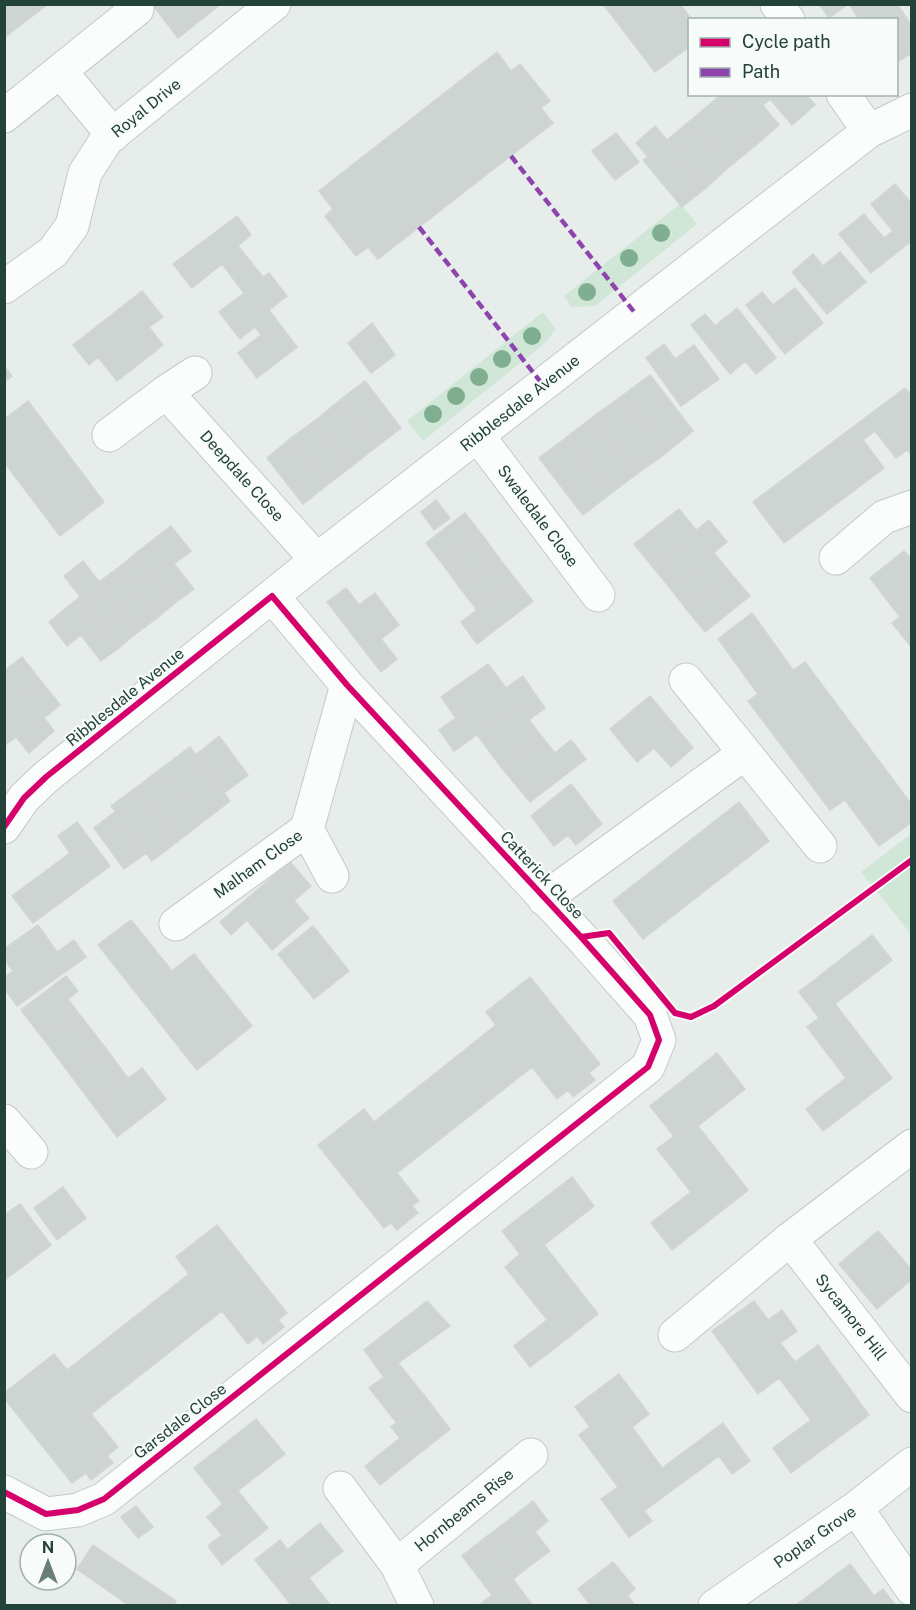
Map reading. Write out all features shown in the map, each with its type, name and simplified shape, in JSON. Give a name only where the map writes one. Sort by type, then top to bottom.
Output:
[{"type":"street","name":"Royal Drive","points":[[4,287],[53,252],[72,226],[85,173],[107,139],[274,4]]},
{"type":"street","points":[[777,4],[787,18]]},
{"type":"street","points":[[4,116],[137,9]]},
{"type":"street","points":[[60,71],[113,135]]},
{"type":"street","points":[[844,96],[869,131]]},
{"type":"street","name":"Ribblesdale Avenue","points":[[4,827],[24,798],[46,777],[317,560],[869,131],[912,110]]},
{"type":"street","points":[[109,435],[195,373]]},
{"type":"street","name":"Deepdale Close","points":[[166,392],[317,560]]},
{"type":"street","name":"Swaledale Close","points":[[478,436],[598,595]]},
{"type":"street","points":[[836,558],[884,517],[912,507]]},
{"type":"street","name":"Catterick Close","points":[[272,597],[347,685],[581,937],[650,1015],[658,1040],[648,1067],[357,1298]]},
{"type":"street","points":[[686,680],[820,846]]},
{"type":"street","name":"Malham Close","points":[[176,924],[307,829],[347,685]]},
{"type":"street","points":[[544,899],[745,753]]},
{"type":"street","points":[[307,829],[332,876]]},
{"type":"street","points":[[4,1121],[31,1152]]},
{"type":"street","points":[[675,1335],[790,1239],[912,1146]]},
{"type":"street","name":"Sycamore Hill","points":[[790,1239],[912,1396]]},
{"type":"street","name":"Garsdale Close","points":[[4,1492],[46,1514],[78,1510],[104,1499],[357,1298]]},
{"type":"street","name":"Hornbeams Rise","points":[[397,1565],[531,1455]]},
{"type":"street","name":"Poplar Grove","points":[[715,1605],[856,1508],[912,1464]]},
{"type":"street","points":[[340,1488],[397,1565],[417,1605]]},
{"type":"street","points":[[856,1508],[908,1578]]},
{"type":"green space","points":[[680,204],[697,224],[595,306],[572,307],[564,296]]},
{"type":"green space","points":[[543,312],[556,329],[544,344],[423,441],[407,421]]},
{"type":"green space","points":[[911,834],[911,934],[861,872]]},
{"type":"building","points":[[4,4],[48,4],[4,38]]},
{"type":"building","points":[[152,4],[221,4],[178,38]]},
{"type":"building","points":[[603,4],[680,4],[690,18],[688,18],[688,47],[655,72]]},
{"type":"building","points":[[819,4],[848,4],[829,18]]},
{"type":"building","points":[[849,4],[897,4],[912,26],[912,53],[898,62],[898,18],[858,18]]},
{"type":"building","points":[[497,52],[511,71],[520,64],[550,101],[541,108],[553,123],[378,259],[368,247],[356,256],[325,216],[333,209],[319,191]]},
{"type":"building","points":[[720,96],[755,96],[779,125],[755,146],[716,99]]},
{"type":"building","points":[[754,96],[808,96],[815,105],[792,125],[770,99],[762,106]]},
{"type":"building","points":[[716,99],[755,146],[730,166],[691,120]]},
{"type":"building","points":[[691,120],[730,166],[707,187],[667,140]]},
{"type":"building","points":[[655,126],[707,187],[682,207],[643,160],[648,157],[636,143]]},
{"type":"building","points":[[616,133],[639,162],[615,180],[592,151]]},
{"type":"building","points":[[895,184],[912,204],[912,241],[905,246],[871,204]]},
{"type":"building","points":[[864,214],[884,238],[893,231],[905,246],[871,273],[839,234]]},
{"type":"building","points":[[237,216],[251,235],[238,246],[263,277],[269,273],[287,296],[269,310],[297,347],[257,378],[238,353],[261,335],[255,327],[240,339],[219,312],[244,293],[222,264],[192,288],[173,264]]},
{"type":"building","points":[[840,252],[866,282],[827,314],[792,272],[813,254],[823,266]]},
{"type":"building","points":[[795,288],[823,323],[785,354],[746,305],[762,292],[773,305]]},
{"type":"building","points":[[142,291],[163,317],[149,327],[163,345],[117,381],[98,357],[89,365],[73,345]]},
{"type":"building","points":[[737,308],[776,358],[756,374],[745,361],[730,374],[691,325],[705,314],[715,326]]},
{"type":"building","points":[[372,323],[395,355],[371,373],[348,343]]},
{"type":"building","points":[[664,344],[675,359],[694,345],[719,379],[681,406],[646,358]]},
{"type":"building","points":[[4,366],[12,376],[4,382]]},
{"type":"building","points":[[650,375],[693,431],[666,453],[622,396]]},
{"type":"building","points":[[365,381],[401,428],[376,447],[340,400]]},
{"type":"building","points":[[905,388],[912,396],[912,455],[907,450],[896,458],[875,431],[863,440],[884,468],[784,543],[753,502]]},
{"type":"building","points":[[622,396],[666,453],[638,473],[594,416]]},
{"type":"building","points":[[340,400],[376,447],[352,466],[316,420]]},
{"type":"building","points":[[28,401],[104,502],[60,536],[4,462],[4,415],[6,418]]},
{"type":"building","points":[[594,416],[638,473],[610,494],[567,437]]},
{"type":"building","points":[[316,420],[352,466],[327,485],[291,438]]},
{"type":"building","points":[[567,437],[610,494],[583,515],[539,458]]},
{"type":"building","points":[[291,438],[327,485],[303,504],[267,458]]},
{"type":"building","points":[[436,500],[450,518],[434,530],[421,512]]},
{"type":"building","points":[[679,509],[697,531],[652,566],[634,544]]},
{"type":"building","points":[[465,513],[483,536],[444,566],[426,543]]},
{"type":"building","points":[[709,520],[727,542],[670,588],[652,566]]},
{"type":"building","points":[[171,526],[191,551],[174,564],[194,589],[175,603],[136,553]]},
{"type":"building","points":[[483,536],[499,558],[460,588],[444,566]]},
{"type":"building","points":[[904,551],[912,560],[912,648],[892,623],[900,617],[870,578]]},
{"type":"building","points":[[136,553],[175,603],[157,618],[118,568]]},
{"type":"building","points":[[714,553],[732,575],[687,610],[670,588]]},
{"type":"building","points":[[499,558],[516,580],[477,610],[460,588]]},
{"type":"building","points":[[83,561],[138,632],[120,647],[64,576]]},
{"type":"building","points":[[118,568],[157,618],[138,632],[99,582]]},
{"type":"building","points":[[732,575],[750,596],[705,632],[687,610]]},
{"type":"building","points":[[516,580],[533,601],[477,644],[461,622]]},
{"type":"building","points":[[346,588],[359,605],[375,593],[399,625],[381,639],[397,659],[381,672],[327,602]]},
{"type":"building","points":[[81,596],[120,647],[101,661],[81,635],[67,646],[49,622]]},
{"type":"building","points":[[752,613],[793,670],[805,662],[912,805],[912,822],[879,846],[845,800],[830,810],[748,701],[758,694],[718,639]]},
{"type":"building","points":[[22,657],[41,681],[4,710],[4,671]]},
{"type":"building","points":[[488,664],[506,688],[523,676],[535,694],[454,751],[439,730],[456,718],[441,697]]},
{"type":"building","points":[[41,681],[60,705],[44,718],[54,731],[29,753],[16,737],[4,746],[4,710]]},
{"type":"building","points":[[536,695],[545,708],[529,720],[542,737],[501,767],[478,736]]},
{"type":"building","points":[[650,696],[693,748],[671,767],[654,748],[637,762],[610,729]]},
{"type":"building","points":[[219,736],[248,775],[224,793],[196,755]]},
{"type":"building","points":[[542,737],[555,753],[571,740],[586,759],[530,802],[501,767]]},
{"type":"building","points":[[190,747],[230,801],[204,821],[163,767]]},
{"type":"building","points":[[163,767],[204,821],[178,841],[137,787]]},
{"type":"building","points":[[571,784],[602,824],[576,845],[568,835],[554,846],[531,816]]},
{"type":"building","points":[[137,787],[178,841],[152,861],[111,806]]},
{"type":"building","points":[[739,802],[769,841],[643,939],[613,901]]},
{"type":"building","points":[[115,812],[146,853],[124,869],[94,828]]},
{"type":"building","points":[[77,822],[110,866],[33,923],[12,896],[70,853],[58,836]]},
{"type":"building","points":[[290,862],[311,886],[294,901],[309,918],[272,950],[247,920],[231,935],[220,922]]},
{"type":"building","points":[[131,920],[172,971],[194,954],[252,1026],[197,1070],[98,945]]},
{"type":"building","points":[[38,925],[57,952],[74,940],[86,957],[17,1006],[4,988],[4,978],[13,971],[4,958],[4,949]]},
{"type":"building","points":[[313,926],[349,971],[314,999],[278,954]]},
{"type":"building","points":[[872,935],[892,960],[835,1004],[892,1078],[823,1131],[806,1109],[846,1078],[807,1027],[819,1018],[799,992]]},
{"type":"building","points":[[66,976],[78,991],[68,999],[80,1015],[45,1041],[21,1010]]},
{"type":"building","points":[[530,977],[600,1064],[589,1073],[595,1080],[573,1097],[568,1090],[557,1099],[532,1067],[397,1173],[419,1201],[412,1206],[418,1213],[397,1230],[391,1223],[384,1228],[318,1145],[364,1109],[374,1122],[496,1025],[486,1012]]},
{"type":"building","points":[[80,1015],[104,1046],[69,1073],[45,1041]]},
{"type":"building","points":[[104,1046],[128,1078],[93,1105],[69,1073]]},
{"type":"building","points":[[717,1053],[745,1089],[698,1126],[748,1190],[672,1250],[651,1223],[691,1192],[657,1149],[674,1136],[650,1106]]},
{"type":"building","points":[[142,1068],[166,1099],[117,1137],[93,1105]]},
{"type":"building","points":[[572,1177],[594,1206],[544,1245],[598,1314],[564,1341],[505,1267],[520,1254],[502,1231]]},
{"type":"building","points":[[63,1187],[86,1218],[57,1240],[34,1208]]},
{"type":"building","points":[[20,1204],[51,1245],[6,1279],[4,1215]]},
{"type":"building","points":[[217,1225],[287,1313],[278,1320],[284,1327],[263,1344],[257,1336],[248,1344],[222,1311],[91,1414],[118,1447],[107,1456],[113,1463],[91,1480],[86,1473],[72,1483],[4,1398],[4,1393],[54,1354],[67,1370],[189,1274],[176,1257]]},
{"type":"building","points":[[878,1231],[912,1270],[912,1279],[877,1309],[839,1264]]},
{"type":"building","points":[[427,1301],[450,1326],[398,1363],[427,1399],[397,1423],[369,1388],[384,1377],[364,1350]]},
{"type":"building","points":[[754,1301],[768,1320],[782,1310],[797,1331],[780,1343],[795,1362],[818,1345],[869,1415],[791,1473],[773,1448],[811,1420],[779,1378],[758,1394],[712,1331]]},
{"type":"building","points":[[547,1320],[564,1341],[530,1367],[514,1346]]},
{"type":"building","points":[[619,1374],[649,1414],[632,1427],[662,1468],[723,1423],[750,1461],[732,1474],[719,1456],[644,1511],[652,1521],[629,1537],[601,1499],[618,1487],[579,1435],[590,1427],[575,1407]]},
{"type":"building","points":[[427,1399],[450,1429],[415,1457],[391,1427]]},
{"type":"building","points":[[256,1419],[285,1454],[222,1503],[194,1468]]},
{"type":"building","points":[[400,1438],[415,1457],[380,1485],[365,1466]]},
{"type":"building","points":[[238,1491],[253,1510],[222,1535],[207,1517]]},
{"type":"building","points":[[533,1501],[548,1521],[535,1532],[550,1551],[531,1565],[501,1526]]},
{"type":"building","points":[[136,1506],[153,1527],[138,1538],[121,1517]]},
{"type":"building","points":[[253,1510],[268,1528],[222,1565],[208,1546]]},
{"type":"building","points":[[320,1523],[343,1551],[309,1578],[287,1550]]},
{"type":"building","points":[[501,1526],[531,1565],[513,1579],[482,1540]]},
{"type":"building","points":[[280,1540],[309,1578],[285,1597],[255,1560]]},
{"type":"building","points":[[482,1540],[513,1579],[492,1595],[462,1556]]},
{"type":"building","points":[[93,1545],[176,1601],[173,1606],[130,1606],[78,1568]]},
{"type":"building","points":[[613,1562],[635,1589],[615,1606],[591,1606],[578,1589]]},
{"type":"building","points":[[850,1564],[874,1596],[883,1589],[896,1606],[795,1606]]},
{"type":"building","points":[[309,1578],[331,1606],[292,1606],[285,1597]]},
{"type":"building","points":[[513,1579],[533,1606],[478,1606],[492,1595]]},
{"type":"building","points":[[628,1596],[635,1606],[615,1606]]},
{"type":"marked path","points":[[511,156],[635,313]]},
{"type":"marked path","points":[[419,227],[543,385]]},
{"type":"cycle path","points":[[4,827],[24,798],[46,777],[272,596],[347,685],[581,937],[650,1015],[659,1040],[648,1067],[104,1499],[78,1510],[46,1514],[4,1492]]},
{"type":"cycle path","points":[[581,937],[609,933],[675,1013],[691,1017],[714,1006],[912,860]]}]
